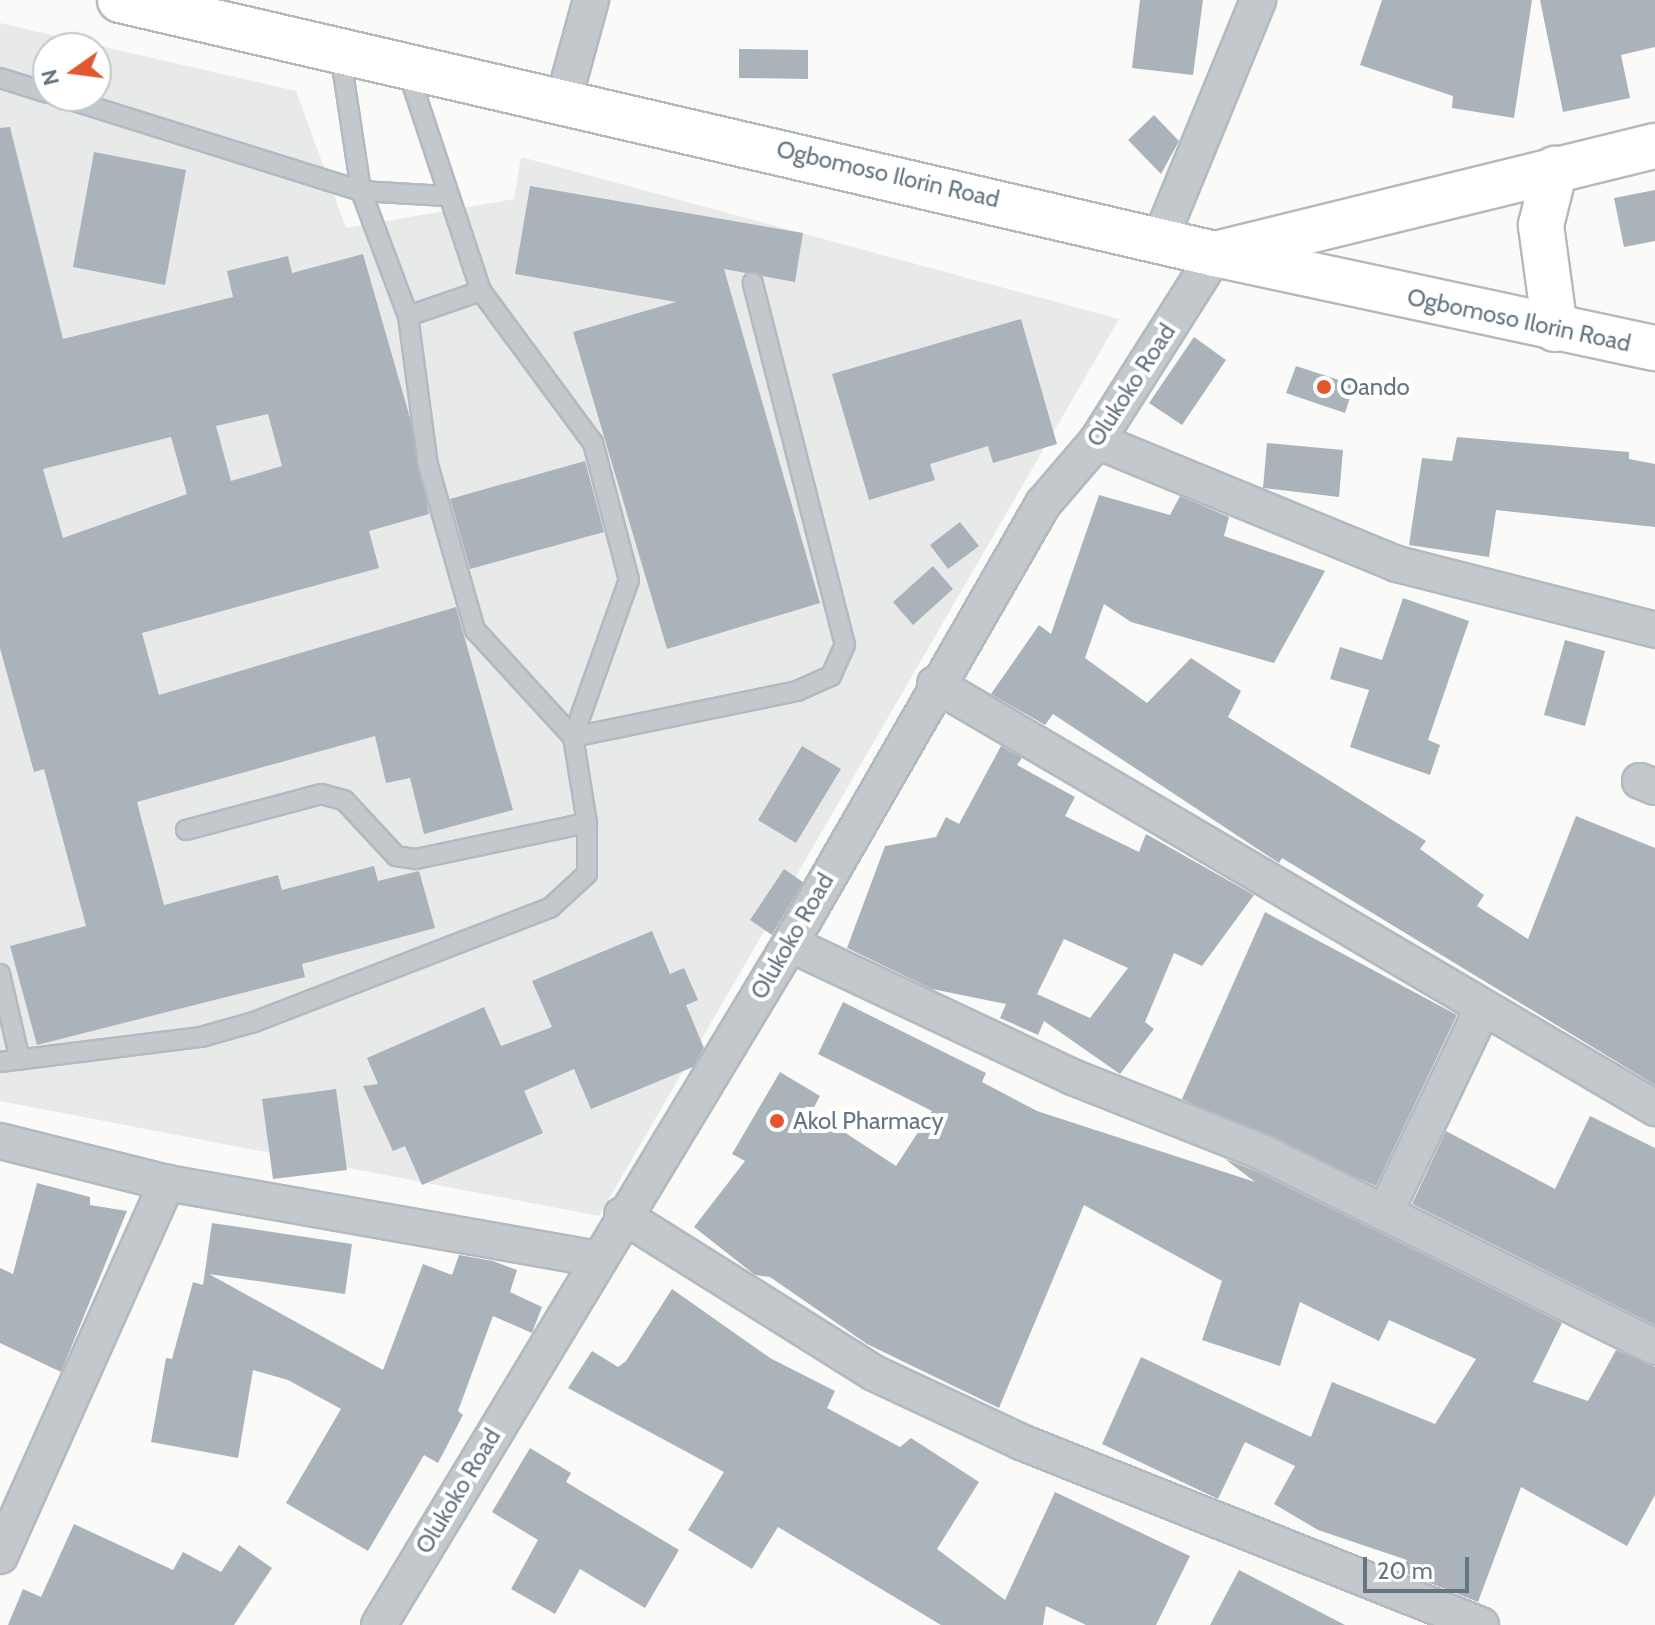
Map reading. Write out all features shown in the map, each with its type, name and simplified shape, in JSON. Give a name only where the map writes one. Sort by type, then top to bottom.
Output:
[{"type":"main road","name":"Ogbomoso Ilorin Road","points":[[120,0],[564,98],[1161,237],[1215,254],[1655,348]]},
{"type":"main road","points":[[1215,254],[1655,146]]},
{"type":"main road","points":[[1555,169],[1541,225],[1555,329]]},
{"type":"street","points":[[564,98],[591,0]]},
{"type":"street","points":[[1161,237],[1258,0]]},
{"type":"street","name":"Olukoko Road","points":[[379,1625],[622,1215],[790,944],[935,684],[1043,504],[1097,441],[1215,254]]},
{"type":"street","points":[[1097,441],[1397,564],[1655,630]]},
{"type":"street","points":[[935,684],[1482,1010],[1655,1108]]},
{"type":"street","points":[[790,944],[1385,1213],[1655,1347]]},
{"type":"street","points":[[1385,1213],[1482,1010]]},
{"type":"street","points":[[0,1141],[167,1183],[596,1259]]},
{"type":"street","points":[[0,1556],[167,1183]]},
{"type":"street","points":[[622,1215],[887,1379],[1021,1442],[1481,1625]]},
{"type":"lane","points":[[340,49],[361,191],[408,316],[428,465],[475,630],[573,737]]},
{"type":"lane","points":[[0,1062],[240,1026],[550,908],[587,874],[587,823],[573,737],[629,580],[593,443],[481,291],[446,196],[406,63]]},
{"type":"lane","points":[[0,78],[32,88]]},
{"type":"lane","points":[[109,112],[361,191],[446,196]]},
{"type":"lane","points":[[573,737],[797,691],[831,676],[845,645],[753,283]]},
{"type":"lane","points":[[408,316],[481,291]]},
{"type":"lane","points":[[186,830],[321,794],[344,800],[396,856],[416,859],[587,823]]},
{"type":"lane","points":[[0,974],[20,1060]]},
{"type":"shaded area","points":[[0,23],[39,32],[32,32],[32,112],[112,112],[112,49],[296,91],[346,228],[514,199],[521,157],[1119,319],[599,1216],[0,1101]]},
{"type":"building","points":[[1140,0],[1203,0],[1193,75],[1132,68]]},
{"type":"building","points":[[1382,0],[1532,0],[1514,118],[1452,108],[1453,96],[1360,65]]},
{"type":"building","points":[[1540,0],[1655,0],[1655,47],[1621,55],[1630,98],[1563,112]]},
{"type":"building","points":[[739,49],[808,50],[808,79],[739,78]]},
{"type":"building","points":[[1154,115],[1179,141],[1161,174],[1128,140]]},
{"type":"building","points":[[10,127],[63,339],[233,297],[227,271],[288,256],[292,273],[363,254],[410,418],[429,514],[369,531],[379,568],[142,633],[159,695],[456,607],[513,810],[424,834],[410,778],[386,783],[375,736],[137,802],[164,905],[278,875],[282,890],[374,866],[378,881],[419,871],[435,928],[302,964],[305,977],[37,1045],[10,946],[86,926],[44,769],[34,772],[0,648],[0,128]],"holes":[[[268,414],[282,466],[231,481],[216,426]],[[171,437],[187,494],[63,538],[43,469]]]},
{"type":"building","points":[[94,152],[186,170],[165,285],[73,267]]},
{"type":"building","points":[[530,186],[803,233],[795,282],[724,269],[820,603],[667,649],[573,332],[676,302],[515,274]]},
{"type":"building","points":[[1655,190],[1655,241],[1624,247],[1614,198]]},
{"type":"building","points":[[1021,319],[1057,444],[993,463],[988,446],[930,464],[935,480],[869,500],[832,374]]},
{"type":"building","points":[[1194,337],[1226,360],[1182,425],[1149,403]]},
{"type":"building","points":[[1296,366],[1354,385],[1345,413],[1286,393]]},
{"type":"building","points":[[1457,437],[1629,452],[1629,459],[1655,464],[1655,527],[1496,510],[1489,557],[1409,545],[1422,458],[1452,461]]},
{"type":"building","points":[[1267,443],[1343,450],[1339,497],[1263,488]]},
{"type":"building","points":[[585,461],[604,532],[470,569],[450,499]]},
{"type":"building","points":[[1099,495],[1170,515],[1180,496],[1229,517],[1224,536],[1325,571],[1274,663],[1131,622],[1104,604],[1085,658],[1147,703],[1191,658],[1241,691],[1228,717],[1426,841],[1420,849],[1484,895],[1477,906],[1528,939],[1576,816],[1655,848],[1655,1085],[1282,858],[1279,863],[1053,714],[1045,725],[991,694],[1039,625],[1051,634]]},
{"type":"building","points":[[960,522],[979,546],[948,569],[930,545]]},
{"type":"building","points":[[933,566],[953,589],[913,625],[893,602]]},
{"type":"building","points":[[1403,598],[1469,621],[1428,740],[1440,745],[1430,775],[1350,747],[1369,690],[1330,679],[1340,647],[1382,660]]},
{"type":"building","points":[[1565,640],[1605,651],[1585,726],[1544,715]]},
{"type":"building","points":[[802,746],[841,769],[796,843],[758,820]]},
{"type":"building","points":[[1001,746],[1022,758],[1017,765],[1075,797],[1065,816],[1139,852],[1146,834],[1254,895],[1202,966],[1174,953],[1145,1022],[1154,1029],[1120,1074],[1044,1021],[1038,1035],[1000,1018],[1006,1004],[932,989],[847,948],[885,846],[936,837],[946,817],[959,824]],"holes":[[[1064,939],[1128,968],[1090,1018],[1037,994]]]},
{"type":"building","points":[[784,869],[803,882],[772,935],[750,920]]},
{"type":"building","points":[[1265,912],[1457,1015],[1376,1186],[1182,1099]]},
{"type":"building","points":[[652,931],[670,974],[684,968],[698,1000],[686,1005],[704,1048],[693,1067],[591,1109],[574,1069],[524,1091],[543,1133],[422,1185],[405,1146],[393,1151],[363,1086],[378,1084],[367,1058],[484,1007],[501,1046],[552,1027],[532,981]]},
{"type":"building","points":[[843,1002],[986,1073],[982,1082],[1037,1111],[1255,1182],[1225,1159],[1256,1171],[1562,1323],[1533,1382],[1588,1401],[1616,1350],[1655,1367],[1655,1495],[1627,1546],[1521,1487],[1478,1602],[1402,1572],[1407,1560],[1318,1530],[1274,1504],[1295,1466],[1245,1442],[1218,1499],[1102,1444],[1141,1357],[1311,1437],[1332,1382],[1435,1424],[1476,1359],[1389,1320],[1379,1341],[1300,1302],[1280,1366],[1202,1340],[1222,1281],[1084,1205],[999,1408],[867,1344],[770,1277],[755,1275],[694,1227],[745,1161],[732,1154],[780,1072],[820,1096],[812,1111],[896,1166],[932,1111],[818,1054]]},
{"type":"building","points":[[336,1089],[347,1170],[273,1179],[262,1099]]},
{"type":"building","points":[[1590,1116],[1655,1148],[1655,1325],[1412,1204],[1446,1131],[1555,1189]]},
{"type":"building","points":[[37,1183],[90,1197],[90,1205],[127,1211],[61,1372],[0,1343],[0,1268],[13,1274]]},
{"type":"building","points":[[212,1223],[352,1244],[345,1294],[209,1274],[383,1370],[423,1264],[452,1275],[459,1255],[493,1261],[517,1270],[510,1292],[542,1307],[532,1333],[493,1316],[458,1411],[463,1415],[438,1463],[424,1455],[368,1551],[286,1503],[341,1409],[288,1380],[253,1370],[238,1458],[151,1442],[166,1358],[172,1359],[193,1282],[203,1285]]},
{"type":"building","points":[[672,1289],[770,1358],[835,1391],[827,1408],[900,1447],[911,1438],[979,1482],[937,1549],[1005,1600],[1055,1492],[1190,1556],[1156,1625],[1086,1625],[1046,1606],[1043,1625],[941,1625],[778,1527],[752,1569],[688,1530],[724,1472],[568,1388],[592,1351],[618,1367],[626,1361]]},
{"type":"building","points":[[530,1448],[571,1473],[566,1482],[679,1550],[645,1608],[580,1569],[555,1614],[511,1589],[538,1540],[492,1512]]},
{"type":"building","points":[[74,1524],[173,1570],[183,1552],[221,1572],[239,1545],[272,1568],[234,1625],[8,1625],[23,1589],[41,1597]]},
{"type":"building","points":[[1239,1570],[1345,1625],[1210,1625]]},
{"type":"place","name":"Oando","points":[[1324,387]]},
{"type":"place","name":"Akol Pharmacy","points":[[777,1121]]}]
